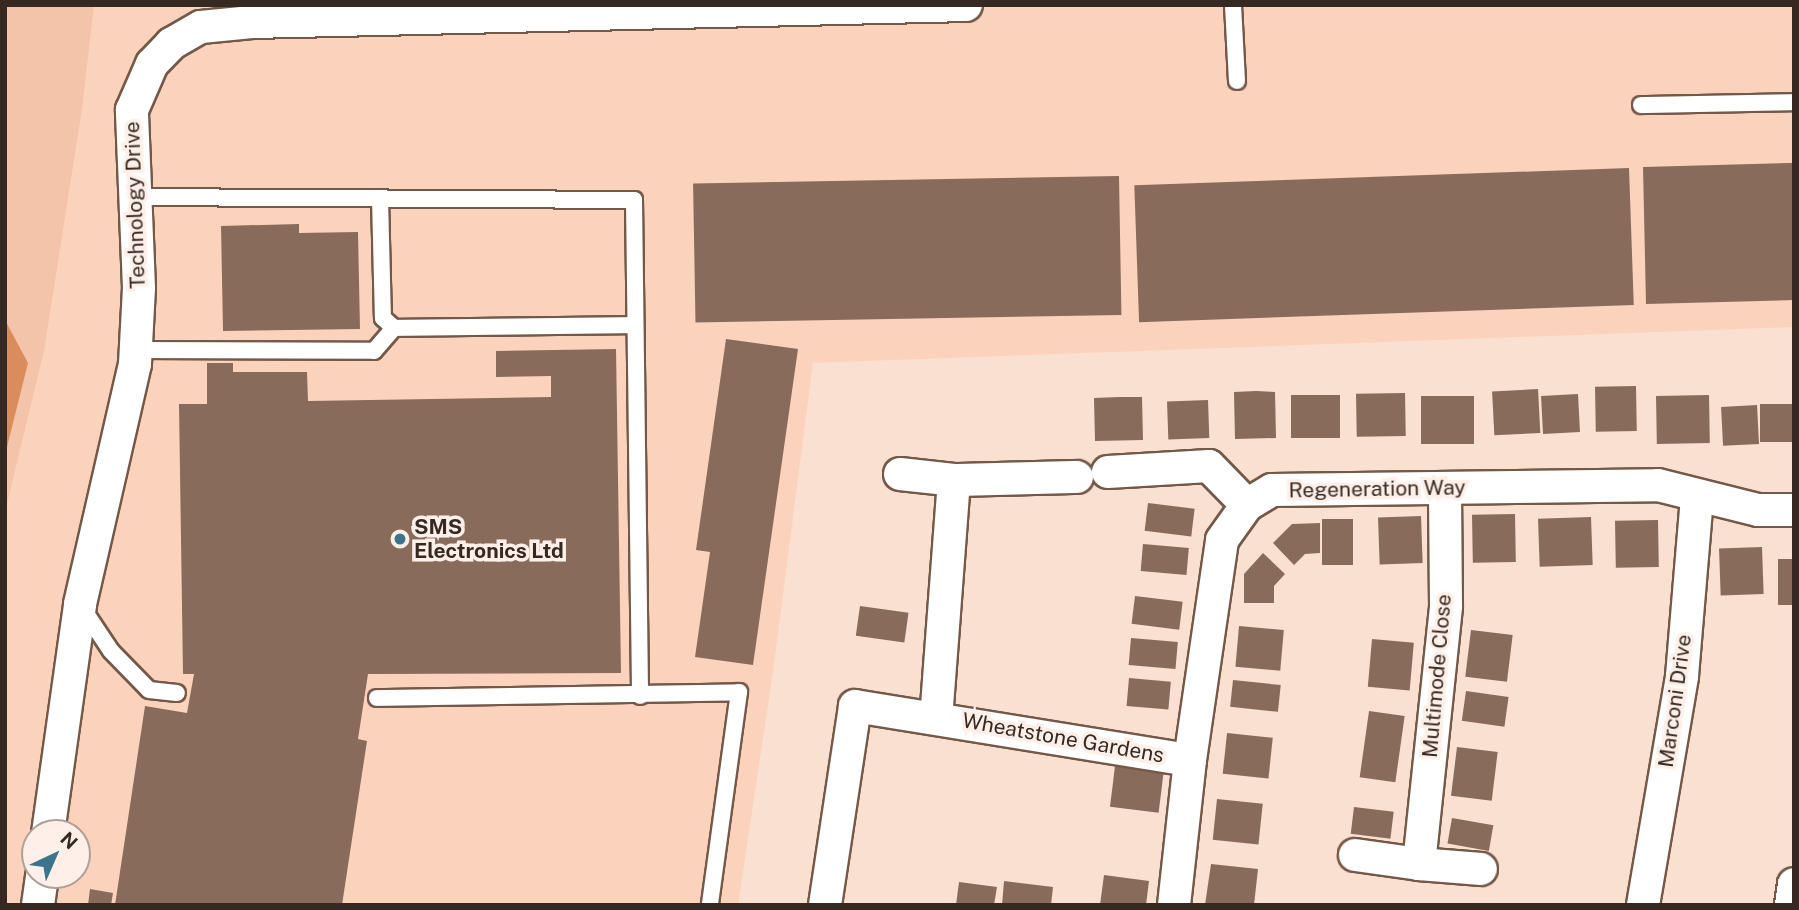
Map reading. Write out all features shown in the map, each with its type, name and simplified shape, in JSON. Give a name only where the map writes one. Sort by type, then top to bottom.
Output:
[{"type":"street","name":"Technology Drive","points":[[50,819],[79,604],[115,456],[135,350],[139,288],[133,197],[132,110],[141,84],[152,64],[171,44],[201,27],[253,22],[966,5]]},
{"type":"street","points":[[1108,471],[1209,466],[1247,505]]},
{"type":"street","points":[[900,474],[954,480],[1077,477]]},
{"type":"street","name":"Wheatstone Gardens","points":[[936,717],[954,480]]},
{"type":"street","name":"Regeneration Way","points":[[1174,905],[1189,760],[1222,540],[1247,505],[1272,490],[1658,485],[1758,510],[1794,510]]},
{"type":"street","name":"Multimode Close","points":[[1419,864],[1446,606],[1445,488]]},
{"type":"street","name":"Marconi Drive","points":[[1643,905],[1682,676],[1697,496]]},
{"type":"street","name":"Wheatstone Gardens","points":[[825,905],[855,706],[1189,760]]},
{"type":"street","points":[[1355,855],[1481,869]]},
{"type":"street","points":[[1791,905],[1794,884]]},
{"type":"lane","points":[[1233,5],[1237,80]]},
{"type":"lane","points":[[1641,105],[1794,102]]},
{"type":"lane","points":[[133,197],[634,200],[640,696]]},
{"type":"lane","points":[[380,198],[383,318],[394,328],[635,325]]},
{"type":"lane","points":[[135,350],[374,351],[394,328]]},
{"type":"lane","points":[[79,604],[111,651],[149,690],[177,693]]},
{"type":"lane","points":[[377,698],[640,696],[739,692],[710,905]]},
{"type":"shaded area","points":[[5,5],[94,5],[82,109],[44,351],[5,512]]},
{"type":"shaded area","points":[[94,5],[1794,5],[1794,327],[813,363],[773,672],[738,905],[5,905],[5,512]]},
{"type":"shaded area","points":[[5,320],[28,363],[5,455]]},
{"type":"building","points":[[1794,163],[1794,300],[1646,304],[1643,167]]},
{"type":"building","points":[[1629,168],[1634,305],[1139,322],[1134,185]]},
{"type":"building","points":[[1119,176],[1121,315],[695,322],[693,183]]},
{"type":"building","points":[[299,224],[299,233],[358,232],[360,329],[223,331],[221,226]]},
{"type":"building","points":[[726,339],[798,349],[753,665],[695,657],[710,552],[696,550]]},
{"type":"building","name":"SMS Electronics Ltd","points":[[616,349],[621,673],[368,674],[358,739],[367,741],[342,905],[115,905],[145,706],[187,713],[194,674],[183,674],[179,404],[207,404],[207,363],[233,363],[233,372],[307,372],[308,401],[551,397],[551,376],[496,377],[496,351]]},
{"type":"building","points":[[1636,386],[1637,431],[1596,432],[1595,387]]},
{"type":"building","points":[[1538,389],[1540,433],[1494,435],[1492,391]]},
{"type":"building","points":[[1234,392],[1275,392],[1276,438],[1235,439]]},
{"type":"building","points":[[1405,393],[1406,436],[1357,437],[1356,394]]},
{"type":"building","points":[[1578,394],[1580,432],[1543,434],[1541,396]]},
{"type":"building","points":[[1291,395],[1340,395],[1340,438],[1291,438]]},
{"type":"building","points":[[1709,395],[1710,443],[1657,444],[1656,396]]},
{"type":"building","points":[[1421,396],[1474,396],[1474,444],[1421,444]]},
{"type":"building","points":[[1142,397],[1143,440],[1095,441],[1094,398]]},
{"type":"building","points":[[1208,400],[1209,438],[1168,439],[1167,401]]},
{"type":"building","points":[[1760,404],[1794,404],[1794,442],[1760,442]]},
{"type":"building","points":[[1757,405],[1759,444],[1723,446],[1721,407]]},
{"type":"building","points":[[1148,503],[1195,509],[1191,537],[1145,531]]},
{"type":"building","points":[[1515,514],[1516,562],[1473,563],[1472,515]]},
{"type":"building","points":[[1421,516],[1423,563],[1380,564],[1378,518]]},
{"type":"building","points":[[1591,517],[1593,565],[1540,567],[1538,519]]},
{"type":"building","points":[[1322,519],[1353,519],[1353,565],[1322,565]]},
{"type":"building","points":[[1658,520],[1659,567],[1616,568],[1615,521]]},
{"type":"building","points":[[1320,523],[1320,553],[1305,554],[1294,565],[1273,543],[1292,524]]},
{"type":"building","points":[[1143,544],[1189,548],[1186,575],[1141,571]]},
{"type":"building","points":[[1762,547],[1764,594],[1721,595],[1719,549]]},
{"type":"building","points":[[1263,553],[1285,574],[1274,586],[1274,603],[1244,603],[1244,574]]},
{"type":"building","points":[[1778,559],[1794,559],[1794,605],[1778,605]]},
{"type":"building","points":[[1135,596],[1183,602],[1179,630],[1132,624]]},
{"type":"building","points":[[860,606],[909,613],[904,643],[856,636]]},
{"type":"building","points":[[1239,626],[1284,630],[1280,671],[1235,667]]},
{"type":"building","points":[[1471,630],[1513,635],[1507,682],[1465,677]]},
{"type":"building","points":[[1131,638],[1178,642],[1175,669],[1129,665]]},
{"type":"building","points":[[1372,639],[1414,643],[1410,690],[1368,687]]},
{"type":"building","points":[[1129,678],[1171,682],[1168,710],[1127,706]]},
{"type":"building","points":[[1233,680],[1281,685],[1278,712],[1230,707]]},
{"type":"building","points":[[1466,691],[1509,697],[1504,727],[1462,721]]},
{"type":"building","points":[[1369,711],[1405,716],[1395,782],[1360,777]]},
{"type":"building","points":[[1227,733],[1273,738],[1268,779],[1223,774]]},
{"type":"building","points":[[1457,747],[1498,752],[1492,801],[1451,796]]},
{"type":"building","points":[[1115,766],[1164,772],[1159,813],[1110,807]]},
{"type":"building","points":[[1217,799],[1263,804],[1258,845],[1213,840]]},
{"type":"building","points":[[1354,807],[1394,812],[1390,839],[1351,834]]},
{"type":"building","points":[[1452,818],[1493,825],[1489,851],[1447,844]]},
{"type":"building","points":[[1211,864],[1258,869],[1254,905],[1205,905]]},
{"type":"building","points":[[1104,875],[1149,881],[1146,905],[1100,905]]},
{"type":"building","points":[[1004,881],[1053,887],[1051,905],[1002,905]]},
{"type":"building","points":[[959,882],[997,887],[994,905],[956,905]]},
{"type":"building","points":[[90,889],[113,893],[111,905],[88,905]]},
{"type":"place","name":"SMS Electronics Ltd","points":[[400,539]]}]
